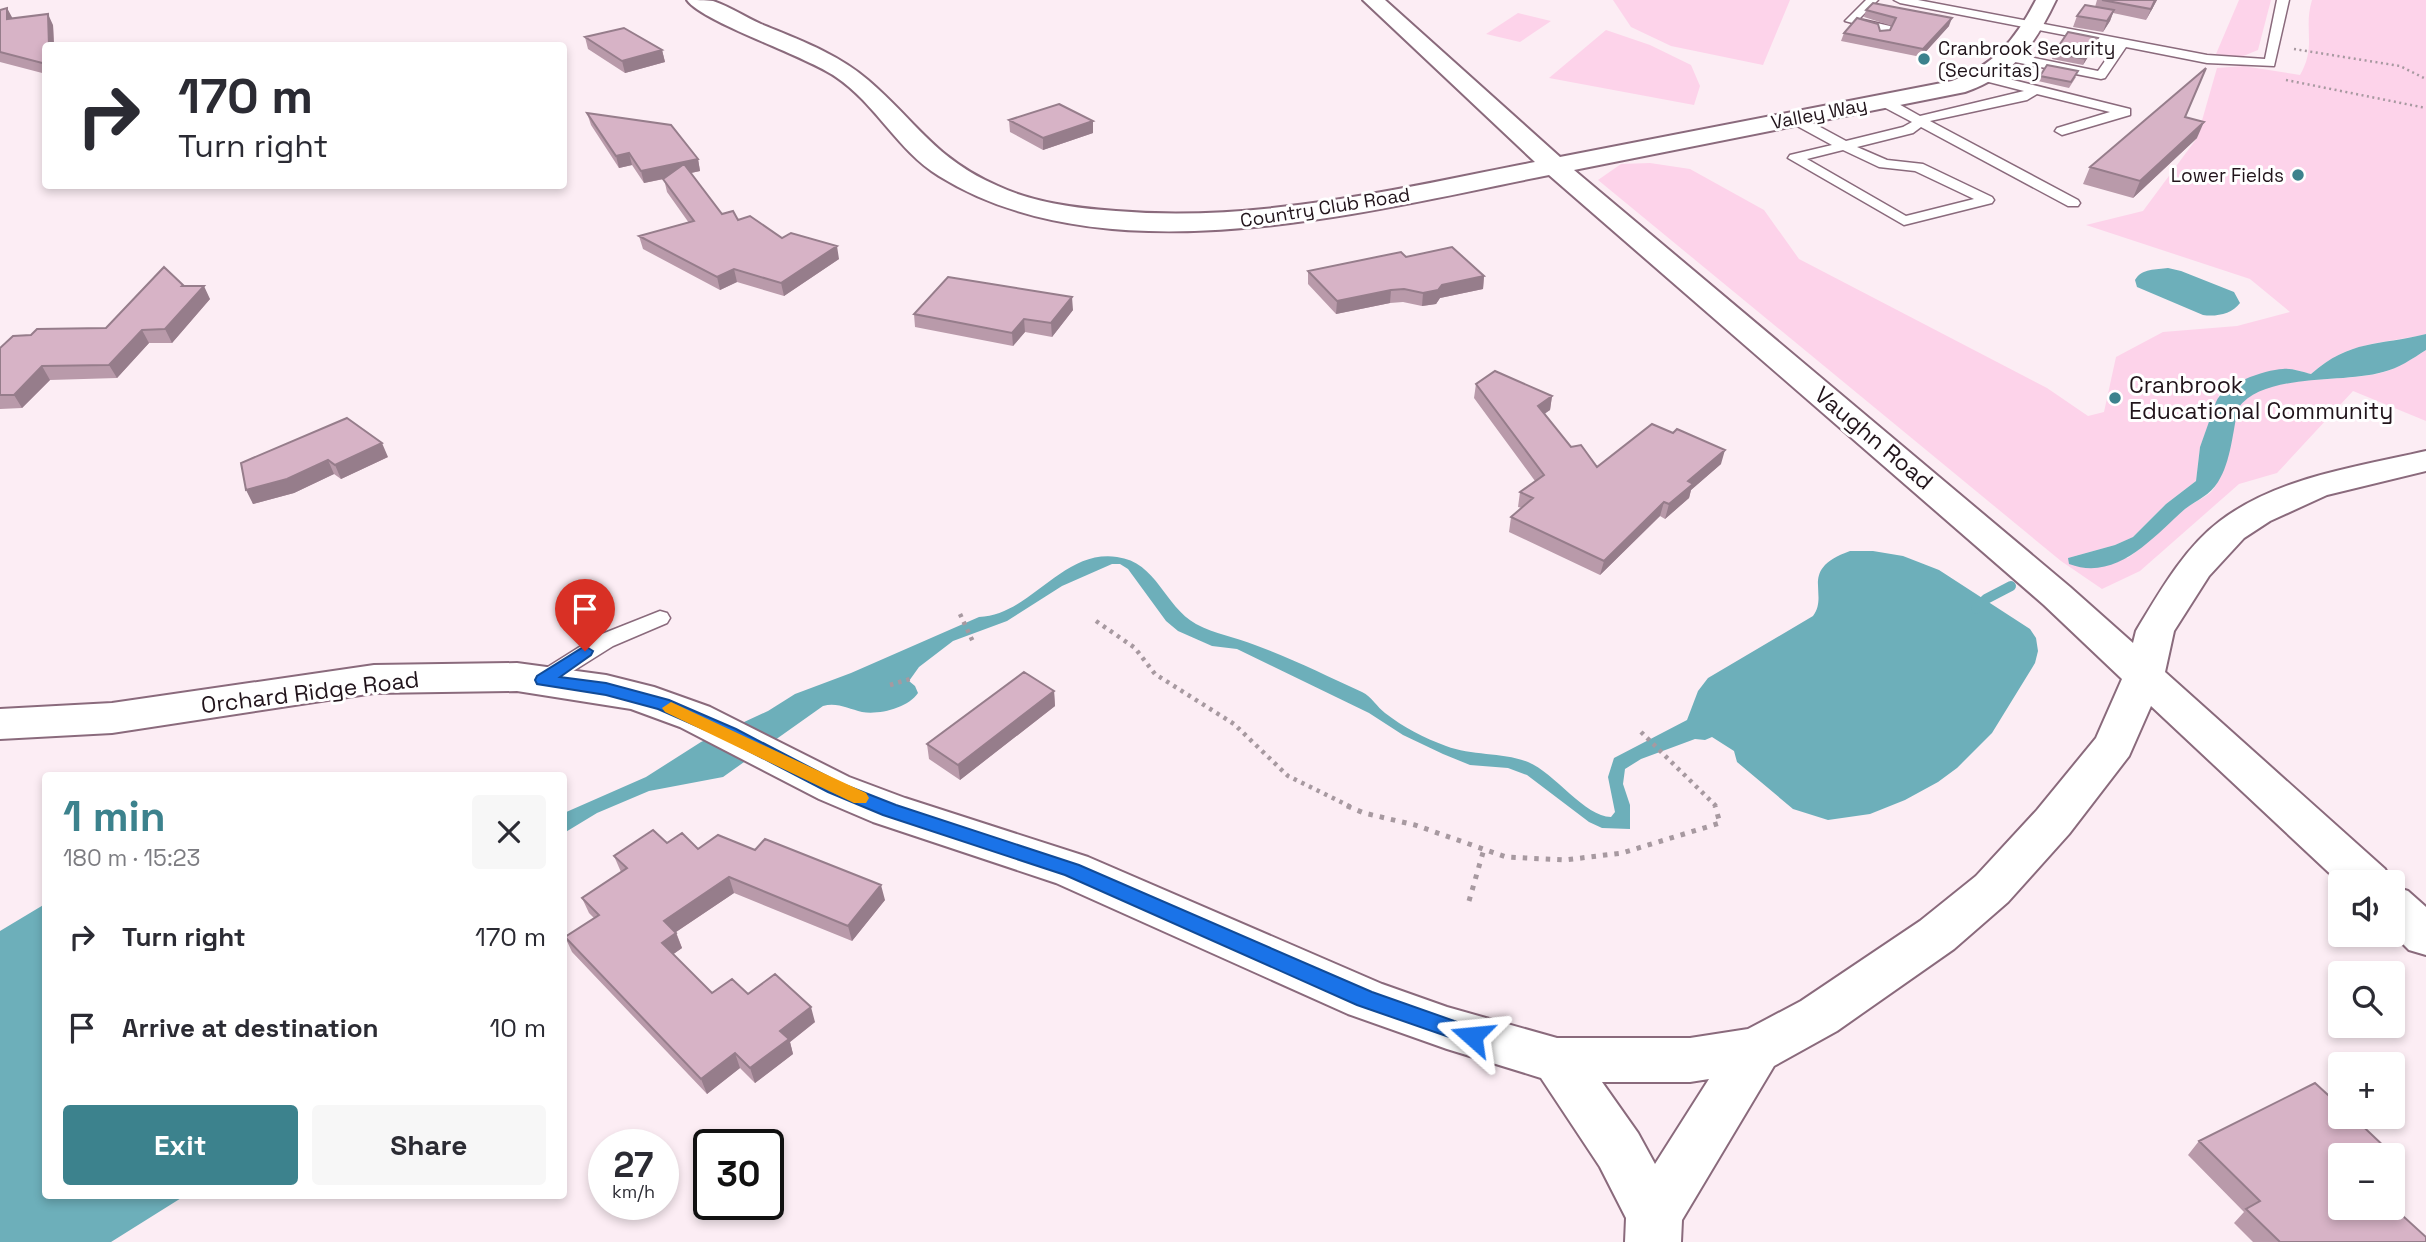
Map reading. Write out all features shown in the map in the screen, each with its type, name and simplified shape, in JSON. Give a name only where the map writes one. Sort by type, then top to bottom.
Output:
[{"type":"street","name":"Country Club Road","points":[[697,0],[739,22],[808,51],[852,77],[935,162],[958,177],[1016,202],[1065,213],[1187,222],[1276,218],[1426,192],[1552,164]]},
{"type":"street","name":"Vaughn Road","points":[[1373,0],[1552,164],[2024,566],[2145,673],[2356,870]]},
{"type":"street","name":"Valley Way","points":[[1552,164],[1957,87],[1985,78],[2010,57],[2046,0]]},
{"type":"street","name":"Orchard Ridge Road","points":[[0,724],[112,718],[374,679],[453,676],[543,680],[640,697],[695,717],[834,788],[889,810],[1072,870],[1365,999],[1523,1052],[1558,1060],[1690,1060],[1756,1050],[1819,1016],[1937,935],[1992,889],[2053,822],[2114,744],[2145,673],[2155,631],[2201,562],[2231,530],[2257,513],[2315,488],[2426,461]]},
{"type":"street","points":[[2405,916],[2426,936]]},
{"type":"street","points":[[1653,1229],[1756,1050]]},
{"type":"street","points":[[1558,1060],[1619,1150],[1653,1229]]},
{"type":"lane","points":[[1872,0],[1852,21],[1886,28],[1882,34]]},
{"type":"lane","points":[[1900,0],[2207,59],[2270,63],[2283,0]]},
{"type":"lane","points":[[2010,57],[2101,75],[2123,43]]},
{"type":"lane","points":[[1985,78],[2125,112],[2062,131]]},
{"type":"lane","points":[[1793,118],[1844,146],[1884,164],[1918,167],[1987,200],[1904,221],[1795,158],[1844,146],[1908,130],[1927,117],[2022,97],[2035,90]]},
{"type":"lane","points":[[1884,101],[2073,202]]},
{"type":"lane","points":[[543,680],[605,641],[660,618]]},
{"type":"path","points":[[2273,46],[2400,66],[2426,79]]},
{"type":"path","points":[[2240,61],[2282,79],[2426,108]]},
{"type":"path","points":[[960,614],[974,644]]},
{"type":"path","points":[[1096,621],[1135,648],[1155,674],[1234,724],[1288,776],[1324,796],[1364,813],[1415,825],[1506,857],[1576,858],[1622,853],[1720,823],[1718,809],[1642,732]]},
{"type":"path","points":[[890,685],[913,678]]},
{"type":"path","points":[[1469,901],[1484,849]]},
{"type":"shaded area","points":[[1613,0],[1790,0],[1763,65],[1671,46],[1631,27]]},
{"type":"shaded area","points":[[2239,0],[2271,0],[2258,50],[2241,57],[2216,54]]},
{"type":"shaded area","points":[[2312,0],[2426,0],[2426,334],[2352,349],[2325,363],[2311,374],[2291,369],[2223,390],[2200,447],[2196,481],[2166,504],[2133,537],[2068,558],[2128,558],[2181,512],[2210,493],[2223,469],[2235,415],[2247,397],[2260,390],[2294,382],[2384,372],[2426,350],[2426,421],[2353,391],[2277,473],[2239,484],[2140,571],[2102,589],[2061,561],[1598,180],[1621,164],[1650,163],[1690,169],[1764,210],[1799,259],[2047,388],[2088,416],[2104,412],[2116,357],[2163,332],[2237,326],[2290,312],[2250,279],[2086,225],[2143,211],[2197,138],[2217,68],[2243,66],[2300,75],[2308,55]]},
{"type":"shaded area","points":[[1518,13],[1551,21],[1520,42],[1486,34]]},
{"type":"shaded area","points":[[1606,30],[1650,45],[1691,65],[1700,86],[1694,105],[1549,78]]},
{"type":"water","points":[[2168,268],[2234,292],[2240,303],[2223,314],[2203,315],[2137,287],[2135,280],[2141,273]]},
{"type":"water","points":[[2426,334],[2426,350],[2389,370],[2366,376],[2285,384],[2250,397],[2238,408],[2226,465],[2211,490],[2133,554],[2118,562],[2103,567],[2086,568],[2069,564],[2068,558],[2133,537],[2166,504],[2196,481],[2200,447],[2216,402],[2227,389],[2255,375],[2275,370],[2290,369],[2311,374],[2325,363],[2352,349]]},
{"type":"water","points":[[1850,551],[1873,551],[1903,556],[1939,570],[2030,629],[2036,638],[2038,651],[2035,663],[1992,733],[1957,768],[1905,800],[1870,814],[1828,820],[1793,809],[1737,762],[1734,751],[1712,737],[1705,740],[1695,739],[1641,759],[1625,769],[1623,784],[1630,805],[1630,829],[1602,828],[1589,822],[1527,775],[1508,768],[1470,765],[1443,754],[1403,735],[1369,713],[1237,649],[1212,646],[1178,631],[1166,621],[1128,569],[1120,564],[1112,564],[1062,586],[1007,621],[953,641],[919,667],[909,681],[918,693],[907,703],[885,711],[869,713],[838,705],[823,706],[723,777],[649,791],[597,813],[567,831],[567,812],[646,777],[701,742],[768,711],[795,694],[851,673],[979,617],[998,614],[1015,606],[1063,572],[1097,557],[1117,557],[1142,567],[1176,607],[1196,624],[1248,642],[1362,692],[1399,723],[1438,743],[1456,749],[1528,762],[1549,775],[1591,810],[1611,817],[1615,812],[1608,777],[1614,758],[1687,720],[1698,691],[1708,678],[1813,616],[1817,607],[1819,574],[1834,558]]},
{"type":"water","points":[[42,906],[42,1199],[180,1199],[111,1242],[0,1242],[0,931]]},
{"type":"building","points":[[2102,0],[2155,0],[2151,9]]},
{"type":"building","points":[[1873,3],[1952,18],[1923,49],[1844,33],[1857,18],[1878,24],[1880,31],[1890,30],[1896,18],[1866,10]]},
{"type":"building","points":[[2085,5],[2114,10],[2107,21],[2077,16]]},
{"type":"building","points":[[7,8],[7,19],[48,14],[49,42],[42,42],[42,63],[0,52],[0,10]]},
{"type":"building","points":[[624,28],[662,50],[622,61],[585,37]]},
{"type":"building","points":[[2068,32],[2098,38],[2085,59],[2054,53]]},
{"type":"building","points":[[2047,65],[2078,71],[2071,82],[2040,76]]},
{"type":"building","points":[[2206,68],[2185,117],[2204,122],[2140,181],[2090,167]]},
{"type":"building","points":[[1059,104],[1093,121],[1043,138],[1009,120]]},
{"type":"building","points":[[587,113],[671,125],[698,159],[641,171],[629,153],[616,156]]},
{"type":"building","points":[[684,164],[722,214],[733,211],[738,220],[750,216],[782,238],[791,233],[837,246],[781,283],[734,269],[717,277],[639,236],[694,221],[663,179]]},
{"type":"building","points":[[1452,247],[1484,276],[1442,285],[1438,290],[1423,293],[1404,289],[1391,290],[1337,301],[1308,271],[1401,252],[1406,257]]},
{"type":"building","points":[[164,267],[182,286],[204,286],[165,329],[142,330],[109,365],[42,366],[14,395],[0,395],[0,348],[13,336],[31,335],[37,329],[106,328]]},
{"type":"building","points":[[948,277],[1072,297],[1051,323],[1024,319],[1012,333],[914,314]]},
{"type":"building","points":[[1495,371],[1552,396],[1538,406],[1571,447],[1581,445],[1597,467],[1652,424],[1673,433],[1677,429],[1725,450],[1688,481],[1693,484],[1669,504],[1664,502],[1604,561],[1511,517],[1533,498],[1520,492],[1544,475],[1476,384]]},
{"type":"building","points":[[347,418],[382,443],[335,465],[328,460],[287,479],[246,490],[241,463]]},
{"type":"building","points":[[1024,672],[1054,691],[958,765],[927,744]]},
{"type":"building","points":[[653,830],[667,843],[682,833],[698,849],[718,835],[755,850],[765,839],[881,885],[848,926],[729,877],[664,921],[676,933],[662,943],[712,993],[732,979],[748,994],[775,974],[811,1007],[780,1031],[789,1039],[750,1068],[735,1053],[701,1079],[567,939],[567,936],[599,915],[582,898],[627,868],[614,856]]},
{"type":"building","points":[[2315,1083],[2328,1095],[2328,1129],[2366,1129],[2381,1143],[2328,1143],[2328,1220],[2405,1220],[2405,1218],[2426,1237],[2426,1242],[2280,1242],[2246,1209],[2260,1201],[2199,1141]]},
{"type":"waterway","points":[[1976,609],[1986,599],[2011,586]]},
{"type":"slow traffic","points":[[671,708],[695,717],[834,788],[860,798]]},
{"type":"place","name":"Cranbrook Security (Securitas)","points":[[1924,59]]},
{"type":"place","name":"Lower Fields","points":[[2298,175]]},
{"type":"place","name":"Cranbrook Educational Community","points":[[2115,398]]},
{"type":"route","points":[[585,651],[543,680],[640,697],[695,717],[834,788],[889,810],[1072,870],[1365,999],[1472,1036]]}]
